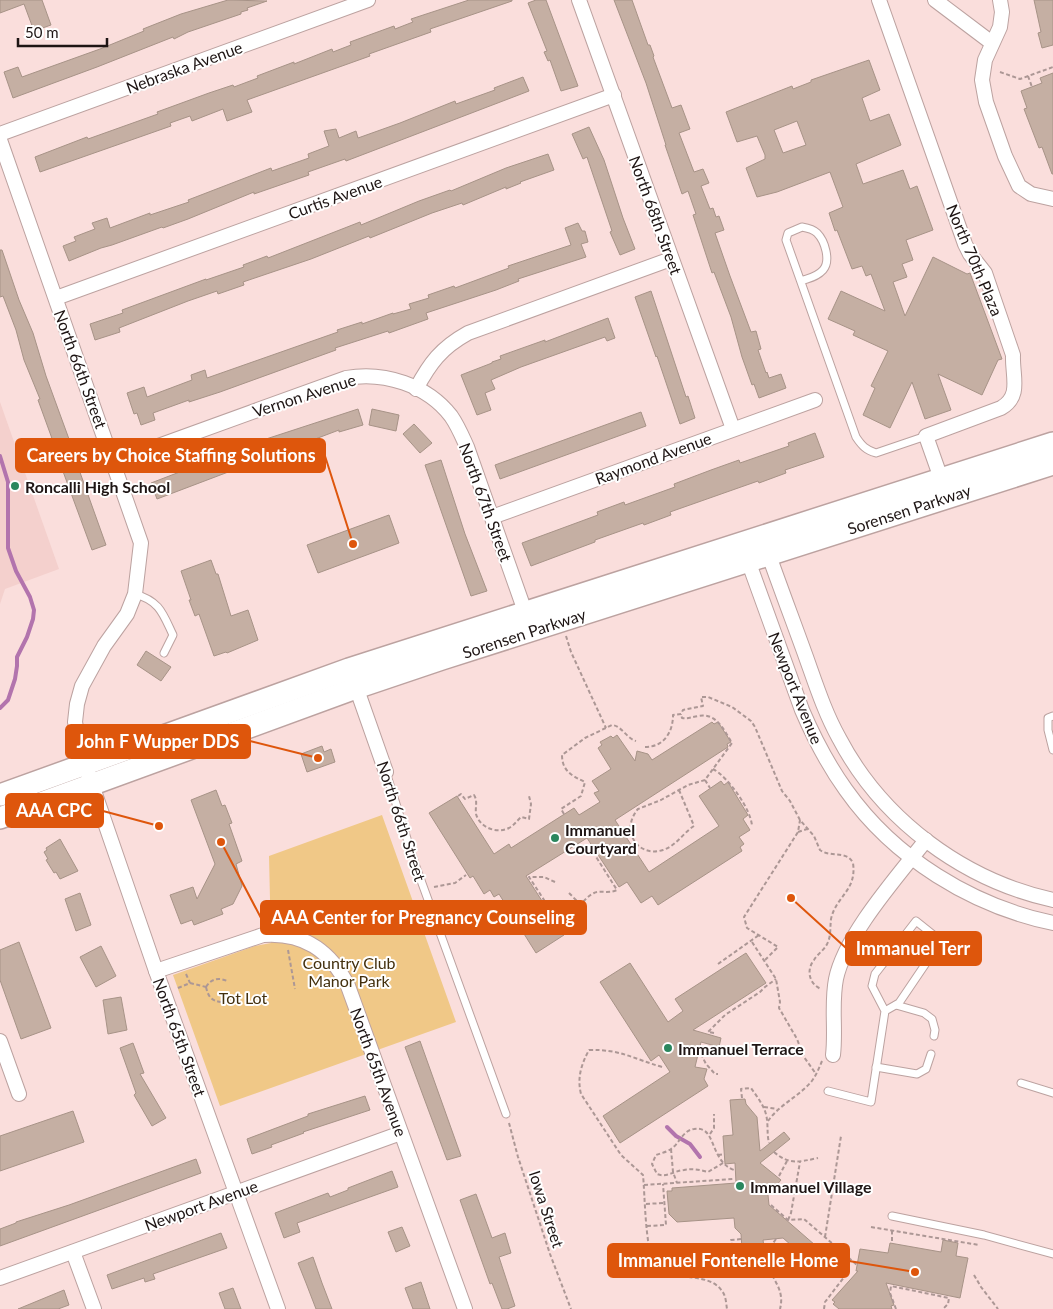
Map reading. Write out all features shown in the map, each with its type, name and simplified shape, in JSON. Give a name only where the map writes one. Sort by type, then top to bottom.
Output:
[{"type":"main road","name":"Sorensen Parkway","points":[[0,795],[84,765],[944,488],[1053,443]]},
{"type":"main road","name":"Sorensen Parkway","points":[[944,488],[1053,464]]},
{"type":"main road","name":"Sorensen Parkway","points":[[0,818],[91,785],[353,679]]},
{"type":"street","name":"Nebraska Avenue","points":[[0,134],[368,0]]},
{"type":"street","name":"North 68th Street","points":[[579,0],[733,429]]},
{"type":"street","name":"North 70th Plaza","points":[[879,0],[966,244],[970,254],[984,273],[1013,355],[1012,367],[1015,390],[1014,397],[1009,404],[926,436]]},
{"type":"street","points":[[935,0],[992,43]]},
{"type":"street","points":[[1000,0],[1002,12],[1000,27],[985,60],[982,80],[986,102],[1005,156],[1019,186],[1031,194],[1053,199]]},
{"type":"street","name":"Curtis Avenue","points":[[56,298],[614,95]]},
{"type":"street","name":"North 66th Street","points":[[0,140],[141,542],[136,594],[127,614],[104,646],[82,686],[77,704],[75,722],[84,765]]},
{"type":"street","points":[[416,389],[433,361],[444,349],[468,333],[671,259]]},
{"type":"street","name":"Vernon Avenue","points":[[114,462],[346,378],[380,376],[405,383],[416,389]]},
{"type":"street","name":"North 67th Street","points":[[416,389],[431,397],[441,406],[459,430],[467,447],[528,621]]},
{"type":"street","name":"Raymond Avenue","points":[[492,517],[815,400]]},
{"type":"street","points":[[926,436],[944,488]]},
{"type":"street","name":"Newport Avenue","points":[[765,545],[829,720],[863,776],[894,812],[926,840],[969,869],[1017,890],[1053,900]]},
{"type":"street","name":"Newport Avenue","points":[[745,552],[802,710],[823,753],[847,792],[865,814],[884,834],[935,874],[973,896],[1031,918],[1053,923]]},
{"type":"street","name":"North 66th Street","points":[[353,679],[386,772]]},
{"type":"street","name":"North 65th Street","points":[[84,765],[278,1309]]},
{"type":"street","points":[[832,1055],[835,1036],[834,991],[840,962],[870,913],[926,840]]},
{"type":"street","name":"North 65th Avenue","points":[[156,970],[262,935],[290,936],[316,946],[326,954],[338,968],[348,986],[465,1309]]},
{"type":"street","points":[[0,1041],[19,1094]]},
{"type":"street","name":"Newport Avenue","points":[[0,1278],[401,1133]]},
{"type":"street","points":[[73,1252],[94,1309]]},
{"type":"lane","points":[[801,281],[816,276],[824,269],[827,260],[822,239],[816,231],[802,227],[788,234],[786,240],[856,437],[862,446],[876,452],[926,436]]},
{"type":"lane","points":[[136,594],[147,597],[154,602],[165,618],[173,635],[164,653]]},
{"type":"lane","points":[[1053,716],[1048,718],[1048,730],[1053,750]]},
{"type":"lane","name":"North 66th Street","points":[[386,772],[424,889],[506,1114]]},
{"type":"lane","points":[[828,1091],[871,1102],[885,1011],[872,986],[875,974],[916,921],[941,941],[899,1003],[885,1011]]},
{"type":"lane","points":[[896,1005],[924,1013],[932,1018],[935,1030],[934,1036]]},
{"type":"lane","points":[[876,1067],[918,1074],[926,1069],[931,1054]]},
{"type":"lane","points":[[1020,1083],[1053,1093]]},
{"type":"lane","points":[[892,1216],[984,1235],[1053,1254]]},
{"type":"path","points":[[1000,72],[1020,79],[1053,66]]},
{"type":"path","points":[[1028,76],[1032,87]]},
{"type":"path","points":[[565,630],[571,652],[606,728]]},
{"type":"path","points":[[682,714],[683,710],[703,706],[702,696],[714,699],[742,714],[755,727],[782,791],[790,801],[800,820],[814,836],[820,850],[824,853],[831,855],[840,854],[851,859],[854,878],[831,919],[829,941],[822,952],[814,959],[809,970],[813,983],[825,992]]},
{"type":"path","points":[[645,747],[652,747],[664,740],[672,729],[673,715],[682,714]]},
{"type":"path","points":[[679,790],[694,826],[682,838],[664,850],[650,850],[638,845],[632,837],[630,822],[638,809],[661,800],[679,790],[688,785],[705,780],[732,743],[717,720],[701,715],[686,719],[682,718],[682,714]]},
{"type":"path","points":[[564,814],[560,809],[581,796],[585,782],[570,775],[565,768],[562,755],[579,742],[612,725],[616,726],[630,739],[636,740]]},
{"type":"path","points":[[713,769],[726,778],[750,814],[752,826]]},
{"type":"path","points":[[705,780],[710,788]]},
{"type":"path","points":[[458,796],[461,794],[465,799],[474,795],[476,799],[476,814],[479,820],[487,828],[498,830],[510,827],[521,817],[529,819],[529,796]]},
{"type":"path","points":[[765,960],[778,947],[747,928],[744,917],[745,913],[798,832],[800,820]]},
{"type":"path","points":[[798,832],[808,829]]},
{"type":"path","points":[[556,882],[544,877],[529,877],[563,929],[572,919],[580,904],[594,893],[610,893],[617,890],[593,852],[574,848]]},
{"type":"path","points":[[424,889],[455,883],[466,875]]},
{"type":"path","points":[[569,893],[580,904]]},
{"type":"path","points":[[718,964],[759,936]]},
{"type":"path","points":[[752,942],[776,979],[780,1002],[779,1008],[797,1039],[804,1057],[816,1074],[803,1090],[776,1109],[768,1121]]},
{"type":"path","points":[[287,945],[295,989]]},
{"type":"path","points":[[185,971],[190,983]]},
{"type":"path","points":[[714,1034],[708,1032],[725,1015],[776,979]]},
{"type":"path","points":[[206,988],[211,980],[227,981]]},
{"type":"path","points":[[178,988],[190,983],[206,988]]},
{"type":"path","points":[[206,988],[209,997],[221,1002]]},
{"type":"path","points":[[698,1048],[706,1064],[715,1074],[718,1074]]},
{"type":"path","points":[[662,1067],[623,1053],[589,1050],[583,1061],[579,1086],[584,1099],[621,1155],[643,1175],[649,1248],[655,1264],[664,1272],[704,1280],[719,1287],[723,1292],[727,1309]]},
{"type":"path","points":[[742,1098],[740,1088],[751,1088],[764,1107],[768,1121],[767,1134],[769,1143]]},
{"type":"path","points":[[764,1107],[776,1109]]},
{"type":"path","name":"Iowa Street","points":[[506,1114],[547,1245],[571,1309]]},
{"type":"path","points":[[710,1134],[714,1128],[714,1114]]},
{"type":"path","points":[[723,1163],[708,1172],[694,1169],[673,1172],[664,1177],[657,1174],[652,1164],[656,1155],[671,1149],[689,1130],[695,1128],[702,1129],[710,1134],[715,1151],[723,1163],[734,1170]]},
{"type":"path","points":[[824,1237],[840,1136]]},
{"type":"path","points":[[671,1149],[673,1172],[677,1183]]},
{"type":"path","points":[[774,1152],[787,1161],[800,1162],[818,1158]]},
{"type":"path","points":[[718,1155],[725,1154]]},
{"type":"path","points":[[779,1176],[787,1161]]},
{"type":"path","points":[[788,1220],[792,1213],[800,1162]]},
{"type":"path","points":[[644,1185],[733,1179]]},
{"type":"path","points":[[647,1226],[666,1225],[663,1184]]},
{"type":"path","points":[[646,1204],[664,1203]]},
{"type":"path","points":[[771,1205],[788,1220],[804,1219],[857,1265]]},
{"type":"path","points":[[871,1227],[982,1245]]},
{"type":"path","points":[[892,1231],[892,1241]]},
{"type":"path","points":[[741,1239],[732,1240],[734,1260],[742,1268],[753,1268],[761,1261],[764,1256],[764,1248]]},
{"type":"path","points":[[776,1239],[768,1251],[768,1256],[770,1272],[781,1291],[780,1309]]},
{"type":"path","points":[[824,1309],[825,1302],[848,1272]]},
{"type":"path","points":[[974,1275],[998,1309]]},
{"type":"path","points":[[896,1309],[890,1292],[891,1286],[949,1298],[948,1304],[944,1309]]},
{"type":"shaded area","name":"Roncalli High School","points":[[0,402],[59,569],[5,589],[0,604]]},
{"type":"green space","name":"Country Club Manor Park","points":[[382,815],[456,1022],[220,1106],[173,975],[255,946],[271,943],[269,856]]},
{"type":"building","points":[[0,0],[42,0],[51,25],[34,31],[24,4],[0,13]]},
{"type":"building","points":[[228,0],[267,1],[247,8],[248,10],[241,12],[241,14],[188,32],[174,39],[173,37],[13,98],[4,72],[18,67],[22,77],[100,49],[181,14]]},
{"type":"building","points":[[469,0],[512,1],[430,29],[431,32],[369,54],[370,56],[247,100],[252,112],[227,121],[223,109],[192,121],[190,116],[170,123],[171,126],[40,172],[35,157],[87,137],[88,139],[158,114],[157,112],[209,93],[233,85],[234,87],[294,62],[294,64],[332,49],[333,52],[351,45],[350,42],[394,26],[395,29],[413,22],[411,19]]},
{"type":"building","points":[[536,0],[546,0],[578,86],[561,91],[550,60],[548,61],[544,52],[547,51],[528,3]]},
{"type":"building","points":[[614,0],[632,0],[672,108],[681,105],[690,129],[679,133],[694,172],[703,169],[709,183],[701,186],[710,209],[713,208],[716,217],[719,216],[724,230],[715,233],[730,276],[751,332],[756,331],[761,349],[758,350],[766,373],[769,378],[781,374],[786,388],[759,398],[754,384],[752,385],[731,317],[714,272],[712,273],[693,215],[696,214],[688,191],[682,194],[646,83]]},
{"type":"building","points":[[1034,0],[1053,0],[1053,45],[1042,48],[1038,33],[1041,32]]},
{"type":"building","points":[[869,60],[880,90],[862,98],[870,121],[889,114],[901,145],[856,164],[863,184],[903,170],[910,189],[917,186],[933,230],[906,240],[913,260],[902,264],[907,277],[893,282],[905,316],[933,257],[967,274],[970,273],[1002,359],[998,360],[982,395],[938,374],[951,410],[925,419],[912,382],[890,428],[863,415],[875,388],[871,386],[888,351],[853,335],[855,331],[828,319],[841,291],[885,311],[871,274],[866,276],[862,266],[852,269],[837,230],[835,231],[829,213],[843,207],[830,172],[777,192],[757,197],[746,168],[765,159],[765,155],[757,136],[737,142],[726,112],[792,86],[793,89],[811,82],[811,80]],"holes":[[[797,121],[806,145],[783,153],[774,130]]]},
{"type":"building","points":[[1053,73],[1052,174],[1042,147],[1039,148],[1024,109],[1027,108],[1021,91],[1042,83],[1040,78]]},
{"type":"building","points":[[523,77],[529,91],[346,161],[345,159],[308,172],[309,175],[254,194],[254,192],[188,219],[101,248],[69,261],[63,246],[76,241],[74,237],[95,229],[92,223],[107,218],[110,228],[150,213],[150,215],[189,202],[188,200],[271,168],[272,171],[309,158],[308,154],[329,146],[324,131],[336,129],[339,138],[356,131],[358,138],[455,101],[456,104],[495,90],[494,88]]},
{"type":"building","points":[[589,127],[604,160],[635,249],[620,255],[610,232],[612,231],[587,157],[583,159],[572,134]]},
{"type":"building","points":[[548,154],[554,170],[463,205],[462,203],[432,213],[370,238],[369,236],[311,259],[243,282],[244,285],[218,294],[217,291],[188,301],[119,328],[120,332],[95,340],[90,324],[123,313],[122,310],[244,267],[243,265],[267,256],[268,258],[360,222],[361,225],[419,201],[451,191],[506,168]]},
{"type":"building","points":[[578,223],[582,231],[585,231],[588,242],[581,244],[586,257],[518,279],[519,281],[496,290],[426,313],[428,319],[389,333],[388,331],[335,348],[336,350],[220,392],[189,402],[189,400],[153,413],[155,420],[141,425],[137,413],[134,414],[127,393],[144,387],[147,397],[192,380],[191,375],[205,370],[207,378],[338,332],[337,330],[411,309],[409,304],[429,298],[428,295],[454,286],[455,288],[509,268],[508,266],[571,245],[565,228]]},
{"type":"building","points":[[0,250],[2,250],[19,300],[33,333],[46,376],[106,545],[92,550],[38,400],[40,399],[24,360],[16,330],[3,296],[0,297]]},
{"type":"building","points":[[651,291],[686,397],[688,396],[695,418],[680,424],[635,297]]},
{"type":"building","points":[[608,318],[615,338],[607,341],[605,337],[521,367],[491,380],[495,389],[485,393],[491,410],[477,415],[461,375],[501,359],[500,356],[545,340],[545,342]]},
{"type":"building","points":[[358,409],[363,425],[339,432],[339,430],[157,499],[151,483],[263,440]]},
{"type":"building","points":[[372,409],[399,415],[396,431],[369,425]]},
{"type":"building","points":[[641,412],[646,426],[500,479],[495,465]]},
{"type":"building","points":[[414,424],[432,443],[420,453],[403,434]]},
{"type":"building","points":[[815,433],[824,457],[785,470],[786,473],[759,483],[758,481],[670,512],[671,515],[595,540],[595,542],[531,566],[522,543],[598,515],[597,512],[624,502],[625,505],[675,487],[674,484],[711,470],[739,460],[740,463],[789,446],[788,443]]},
{"type":"building","points":[[441,460],[465,534],[487,591],[471,596],[425,465]]},
{"type":"building","points":[[389,515],[399,543],[318,573],[307,545]]},
{"type":"building","points":[[211,560],[216,574],[218,574],[231,616],[248,610],[258,640],[227,653],[214,656],[199,614],[195,616],[181,571]]},
{"type":"building","points":[[146,651],[171,667],[161,681],[137,665]]},
{"type":"building","name":"Immanuel Courtyard","points":[[712,722],[714,724],[718,722],[731,742],[727,744],[728,747],[615,820],[649,872],[719,826],[699,796],[721,781],[724,785],[728,782],[748,815],[743,819],[750,830],[739,837],[744,844],[740,847],[742,851],[658,905],[652,896],[641,903],[627,882],[619,887],[587,838],[526,876],[564,935],[536,953],[499,894],[494,897],[490,890],[484,894],[473,876],[470,878],[429,813],[457,796],[494,854],[509,844],[511,848],[574,808],[579,815],[600,802],[594,793],[599,791],[592,781],[611,769],[598,748],[602,745],[600,742],[617,735],[635,761],[637,751],[648,754],[652,760]]},
{"type":"building","points":[[322,746],[324,752],[331,749],[335,762],[307,772],[301,754]]},
{"type":"building","points":[[216,790],[222,806],[225,805],[232,823],[229,824],[242,861],[236,864],[242,886],[233,904],[221,909],[223,914],[194,925],[192,920],[181,924],[170,895],[193,887],[197,899],[215,864],[191,800]]},
{"type":"building","points":[[60,839],[78,871],[60,879],[46,860],[48,859],[44,852],[47,850],[46,848]]},
{"type":"building","points":[[80,893],[91,925],[76,931],[65,899]]},
{"type":"building","points":[[19,942],[51,1028],[21,1039],[0,980],[0,950]]},
{"type":"building","points":[[101,946],[116,976],[96,987],[80,957]]},
{"type":"building","name":"Immanuel Terrace","points":[[746,953],[766,983],[693,1030],[721,1038],[719,1047],[701,1042],[695,1067],[707,1069],[704,1079],[708,1086],[620,1143],[603,1116],[670,1072],[659,1055],[651,1061],[600,982],[630,963],[668,1022],[683,1011],[675,999]]},
{"type":"building","points":[[121,997],[127,1030],[108,1034],[103,1000]]},
{"type":"building","points":[[420,1041],[461,1156],[447,1160],[405,1047]]},
{"type":"building","points":[[133,1043],[144,1073],[140,1074],[166,1118],[152,1126],[134,1095],[136,1093],[120,1048]]},
{"type":"building","points":[[365,1096],[370,1110],[303,1132],[252,1154],[247,1139],[308,1116],[308,1114]]},
{"type":"building","name":"Immanuel Village","points":[[745,1099],[746,1104],[757,1117],[760,1151],[784,1132],[790,1139],[760,1163],[781,1180],[768,1195],[769,1205],[846,1272],[825,1275],[783,1238],[763,1240],[764,1247],[742,1249],[741,1234],[735,1228],[734,1218],[677,1222],[669,1214],[667,1191],[672,1191],[672,1188],[736,1183],[735,1163],[725,1164],[723,1136],[733,1135],[730,1100]]},
{"type":"building","points":[[73,1111],[84,1142],[0,1171],[0,1136]]},
{"type":"building","points":[[196,1159],[201,1173],[0,1246],[0,1229]]},
{"type":"building","points":[[392,1171],[398,1187],[297,1223],[300,1232],[284,1238],[275,1213],[328,1193],[330,1197]]},
{"type":"building","points":[[476,1194],[492,1238],[505,1233],[511,1253],[499,1257],[515,1306],[507,1309],[502,1309],[492,1283],[490,1284],[460,1200]]},
{"type":"building","points":[[402,1227],[410,1246],[396,1252],[388,1232]]},
{"type":"building","points":[[221,1233],[227,1248],[153,1274],[155,1279],[145,1282],[144,1278],[112,1289],[107,1275]]},
{"type":"building","points":[[943,1240],[958,1243],[956,1256],[968,1258],[960,1298],[886,1283],[894,1305],[891,1306],[892,1309],[839,1309],[833,1304],[835,1302],[832,1300],[858,1271],[856,1271],[860,1249],[888,1253],[890,1243],[941,1252]]},
{"type":"building","points":[[313,1257],[332,1309],[316,1309],[298,1263]]},
{"type":"building","points":[[421,1282],[430,1309],[413,1309],[405,1288]]},
{"type":"building","points":[[233,1288],[241,1309],[225,1309],[219,1293]]},
{"type":"building","points":[[64,1290],[69,1305],[58,1309],[18,1309]]},
{"type":"waterway","points":[[0,456],[8,482],[8,548],[16,571],[30,597],[34,610],[27,637],[17,657],[15,679],[8,700],[0,708]]},
{"type":"waterway","points":[[667,1127],[676,1136],[690,1144],[700,1157]]},
{"type":"place","name":"Roncalli High School","points":[[15,486]]},
{"type":"place","name":"Careers by Choice Staffing Solutions","points":[[353,544]]},
{"type":"place","name":"John F Wupper DDS","points":[[318,758]]},
{"type":"place","name":"AAA CPC","points":[[159,826]]},
{"type":"place","name":"Immanuel Courtyard","points":[[555,838]]},
{"type":"place","name":"AAA Center for Pregnancy Counseling","points":[[221,842]]},
{"type":"place","name":"Immanuel Terr","points":[[791,898]]},
{"type":"place","name":"Immanuel Terrace","points":[[668,1048]]},
{"type":"place","name":"Immanuel Village","points":[[740,1186]]},
{"type":"place","name":"Immanuel Fontenelle Home","points":[[915,1272]]},
{"type":"park label","name":"Tot Lot","points":[[243,997]]}]
